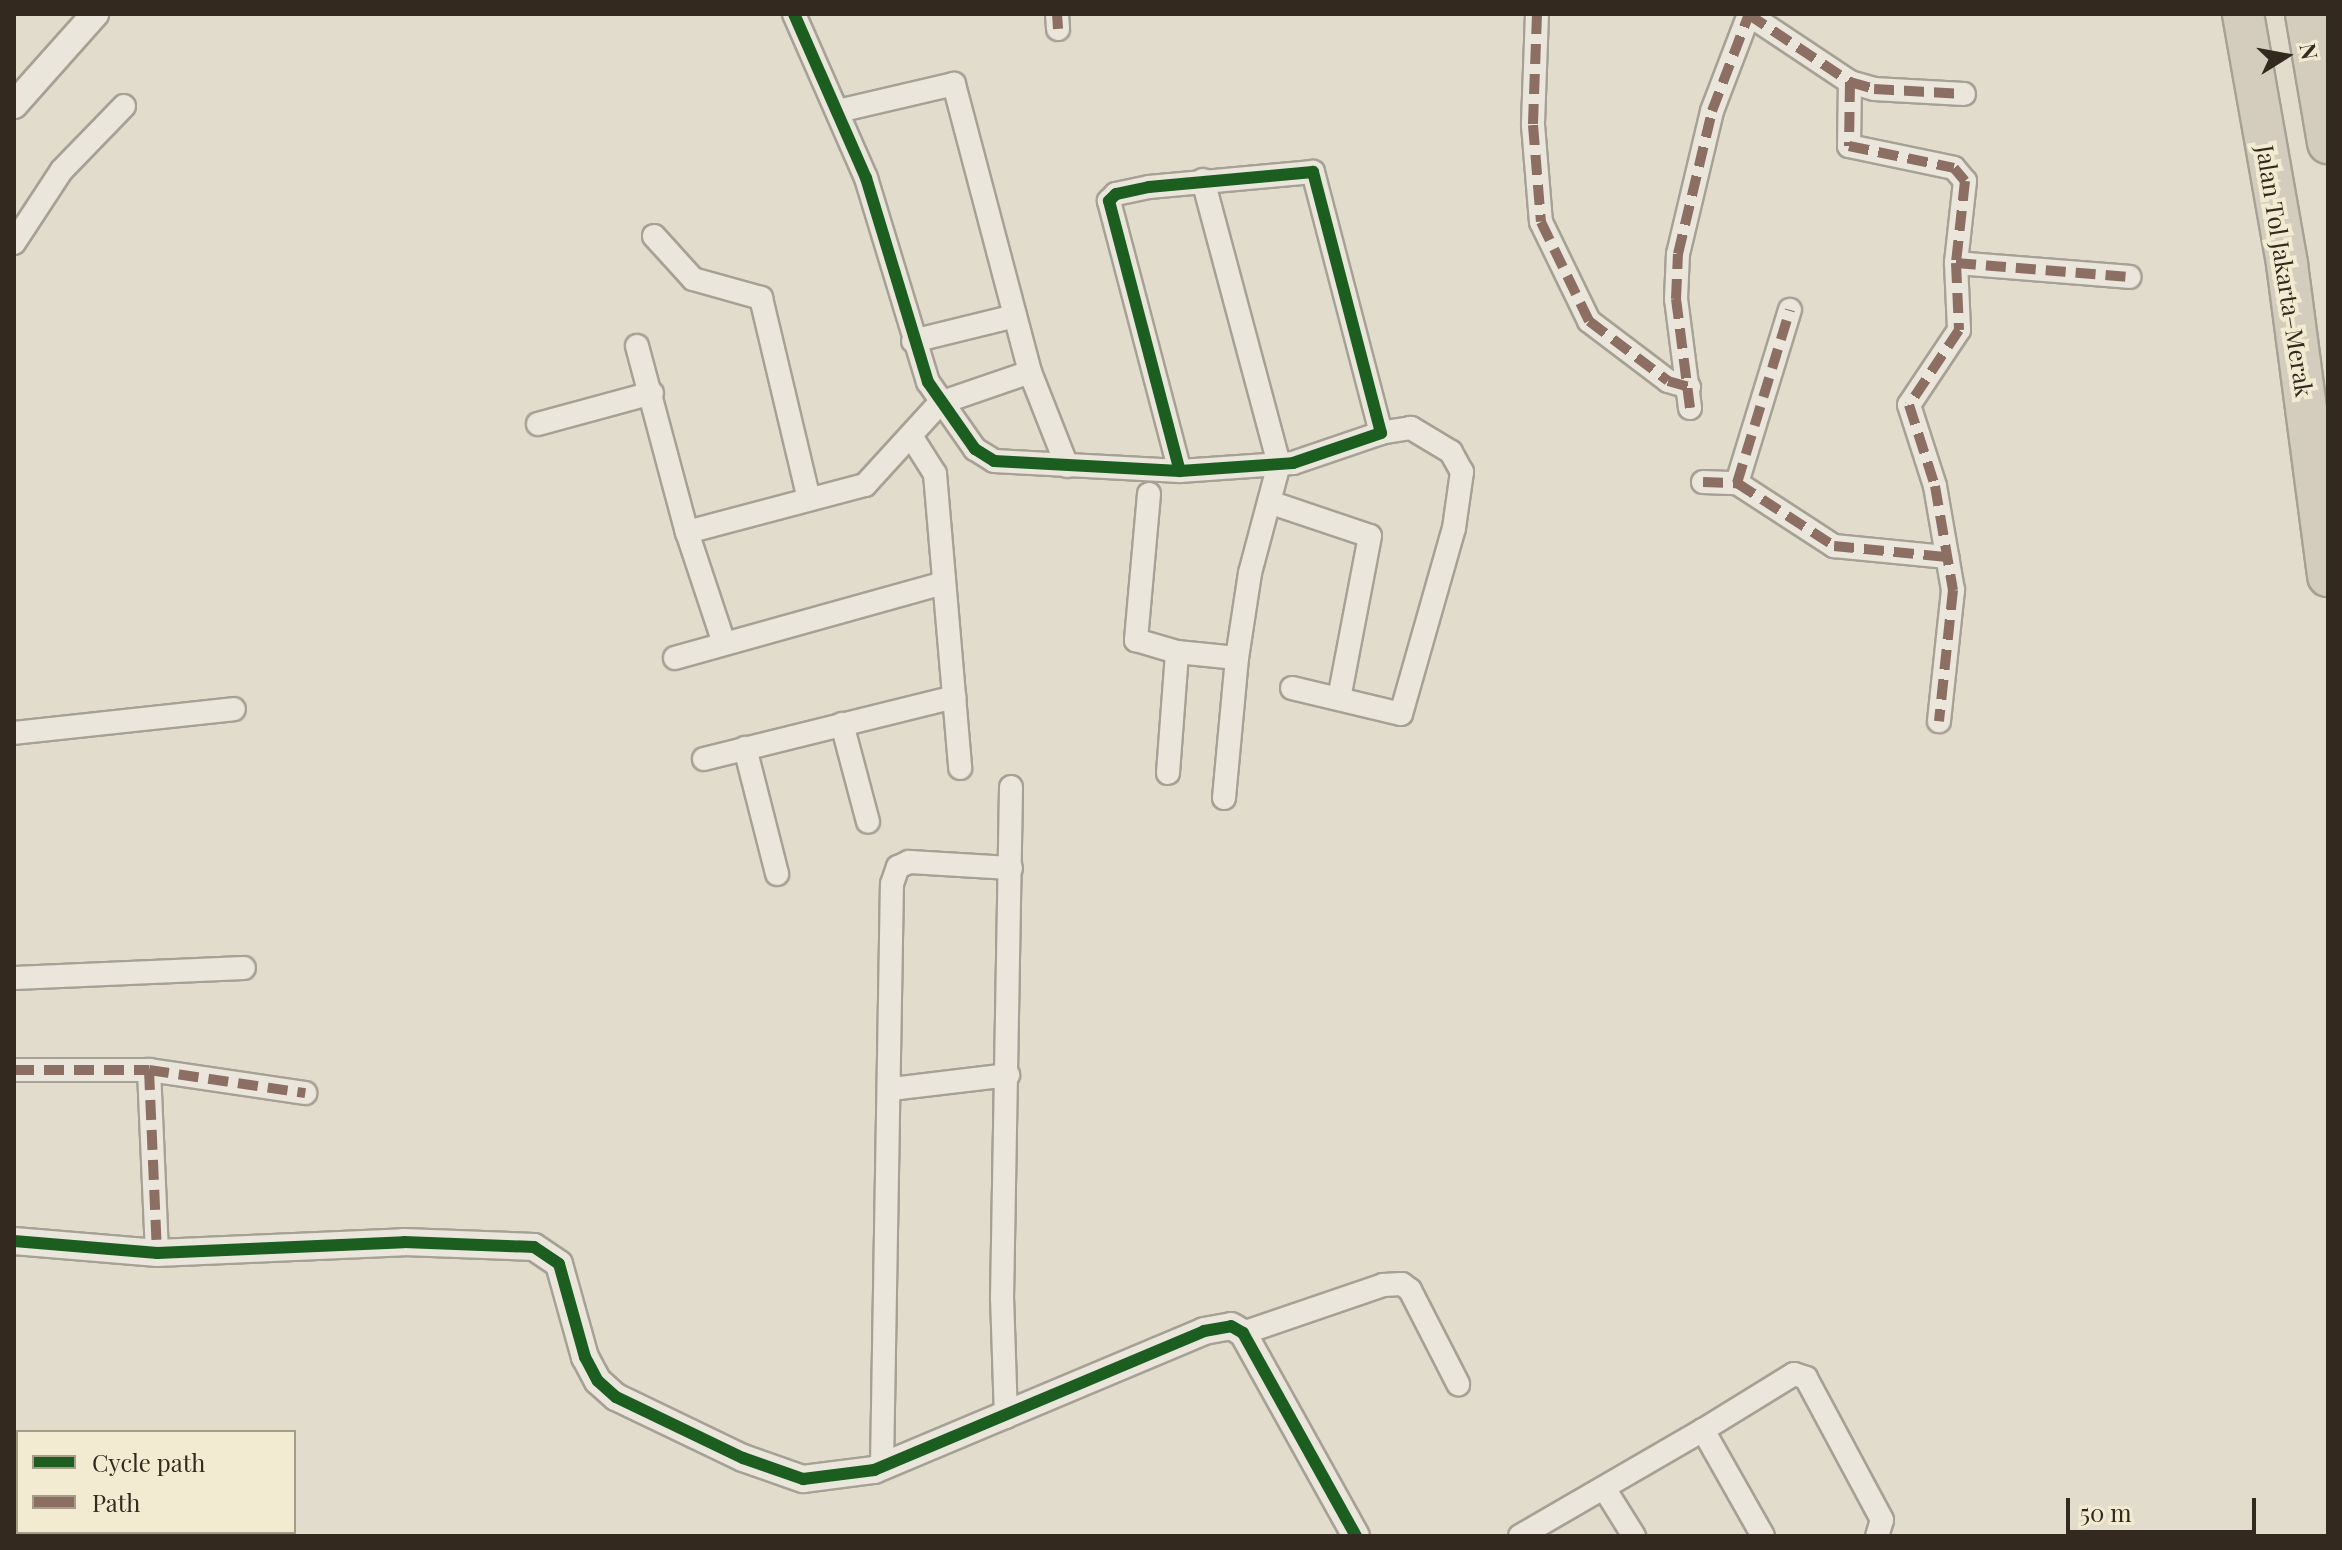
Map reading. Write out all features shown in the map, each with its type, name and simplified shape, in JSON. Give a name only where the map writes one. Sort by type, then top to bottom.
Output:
[{"type":"highway","name":"Jalan Tol Jakarta–Merak","points":[[2243,14],[2287,264],[2328,576]]},
{"type":"highway","points":[[2306,14],[2328,143]]},
{"type":"street","points":[[14,105],[95,14]]},
{"type":"street","points":[[794,14],[866,178],[913,341],[937,406],[985,457],[1067,466],[1180,471],[1278,468],[1381,433],[1411,428],[1458,461],[1462,472],[1454,528],[1400,715],[1292,688]]},
{"type":"street","points":[[1537,14],[1533,125],[1541,222],[1589,321],[1689,398],[1676,299],[1678,254],[1712,111],[1749,14],[1850,82],[1874,89],[1964,94]]},
{"type":"street","points":[[1850,82],[1849,146],[1963,173],[1956,263],[1959,330],[1909,405],[1935,486],[1953,590],[1939,721]]},
{"type":"street","points":[[838,111],[954,84],[1030,372],[1067,466]]},
{"type":"street","points":[[14,243],[62,170],[124,106]]},
{"type":"street","points":[[1180,471],[1109,201],[1116,194],[1203,180],[1313,172],[1381,433]]},
{"type":"street","points":[[1203,180],[1278,468],[1273,501],[1258,538],[1237,658],[1224,798]]},
{"type":"street","points":[[654,236],[693,279],[761,298],[809,499]]},
{"type":"street","points":[[1956,263],[2129,277]]},
{"type":"street","points":[[1737,483],[1790,310]]},
{"type":"street","points":[[913,341],[1015,316]]},
{"type":"street","points":[[637,346],[687,532],[724,643]]},
{"type":"street","points":[[687,532],[874,480],[915,436],[937,406],[1030,372]]},
{"type":"street","points":[[538,424],[652,393]]},
{"type":"street","points":[[915,436],[935,474],[960,768]]},
{"type":"street","points":[[1703,482],[1737,483],[1834,546],[1947,557]]},
{"type":"street","points":[[1149,494],[1136,640],[1177,652],[1237,658]]},
{"type":"street","points":[[1273,501],[1370,536],[1339,698]]},
{"type":"street","points":[[675,658],[944,583]]},
{"type":"street","points":[[1168,773],[1177,652]]},
{"type":"street","points":[[704,759],[954,697]]},
{"type":"street","points":[[14,733],[234,709]]},
{"type":"street","points":[[842,724],[868,822]]},
{"type":"street","points":[[745,748],[777,874]]},
{"type":"street","points":[[1006,1417],[1002,1299],[1011,787]]},
{"type":"street","points":[[882,1466],[894,874],[909,862],[1011,868]]},
{"type":"street","points":[[14,978],[244,968]]},
{"type":"street","points":[[14,1070],[149,1070],[305,1093]]},
{"type":"street","points":[[149,1070],[157,1253]]},
{"type":"street","points":[[891,1089],[1008,1075]]},
{"type":"street","points":[[14,1241],[157,1253],[404,1242],[534,1247],[559,1264],[592,1372],[636,1410],[803,1479],[859,1474],[882,1466],[1006,1417],[1204,1331],[1231,1326],[1243,1333],[1356,1536]]},
{"type":"street","points":[[1243,1333],[1383,1285],[1402,1284],[1458,1384]]},
{"type":"street","points":[[1520,1536],[1800,1374],[1882,1520],[1877,1536]]},
{"type":"street","points":[[1703,1430],[1763,1536]]},
{"type":"street","points":[[1604,1488],[1634,1536]]},
{"type":"marked path","points":[[1057,14],[1058,29]]},
{"type":"marked path","points":[[1537,14],[1533,125],[1541,222],[1589,321],[1668,381],[1689,387]]},
{"type":"marked path","points":[[1748,14],[1850,82],[1874,89],[1964,94]]},
{"type":"marked path","points":[[1690,408],[1676,299],[1678,254],[1712,111],[1749,14]]},
{"type":"marked path","points":[[1850,82],[1849,146],[1954,168],[1965,181],[1956,263],[1959,330],[1909,405],[1935,486],[1953,590],[1939,721]]},
{"type":"marked path","points":[[1956,263],[2129,277]]},
{"type":"marked path","points":[[1737,483],[1790,310]]},
{"type":"marked path","points":[[1703,482],[1737,483],[1834,546],[1947,557]]},
{"type":"marked path","points":[[14,1070],[149,1070],[157,1253]]},
{"type":"marked path","points":[[149,1070],[305,1093]]},
{"type":"cycle path","points":[[794,14],[866,178],[928,382],[975,449],[994,461],[1180,471],[1293,463],[1381,433],[1313,172],[1149,187],[1116,194],[1109,201],[1180,471]]},
{"type":"cycle path","points":[[14,1241],[157,1253],[404,1242],[534,1247],[559,1264],[585,1357],[598,1381],[616,1397],[743,1458],[803,1479],[874,1470],[1204,1331],[1231,1326],[1243,1333],[1356,1536]]}]
